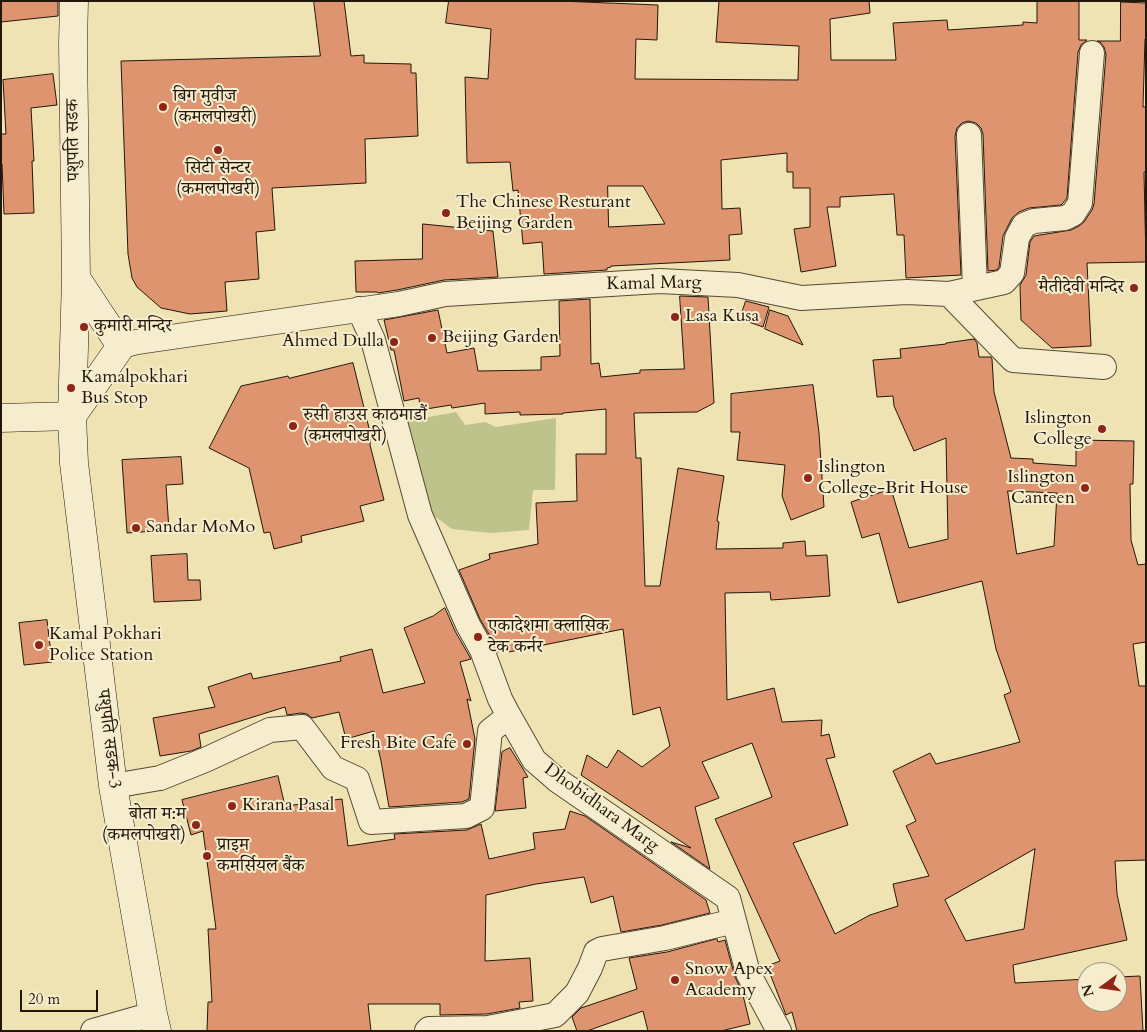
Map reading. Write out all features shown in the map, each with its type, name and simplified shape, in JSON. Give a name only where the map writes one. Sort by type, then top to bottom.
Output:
[{"type":"main road","name":"पशुपति सडक","points":[[72,416],[76,278],[74,1]]},
{"type":"main road","points":[[1,418],[72,416],[121,346],[76,278]]},
{"type":"main road","name":"पशुपति सडक-3","points":[[72,416],[74,463],[113,786],[155,1022]]},
{"type":"street","name":"Kamal Marg","points":[[121,346],[147,340],[399,304],[445,294],[660,281],[738,285],[801,298],[907,292],[949,294],[1004,282],[1012,273],[1017,238],[1024,225],[1034,221],[1065,218],[1073,214],[1080,203],[1092,53]]},
{"type":"street","points":[[969,135],[975,288]]},
{"type":"street","points":[[949,294],[1013,360],[1104,367]]},
{"type":"street","name":"Dhobidhara Marg","points":[[359,309],[373,340],[420,515],[468,625],[482,650],[508,716],[534,760],[557,780],[728,898],[748,973],[779,1031]]},
{"type":"street","points":[[113,786],[160,778],[206,760],[270,730],[302,727],[334,768],[357,779],[371,822],[466,816],[482,808],[490,731],[508,716]]},
{"type":"street","points":[[427,1031],[429,1029],[488,1028],[555,1015],[577,993],[596,952],[602,949],[665,938],[734,921]]},
{"type":"street","points":[[93,1031],[155,1022]]},
{"type":"green space","points":[[456,412],[465,425],[485,422],[496,427],[556,418],[555,490],[533,490],[529,530],[491,533],[452,529],[433,515],[405,419],[424,418]]},
{"type":"building","points":[[1,1],[58,1],[58,16],[1,22]]},
{"type":"building","points":[[314,1],[344,1],[351,56],[364,55],[364,63],[411,64],[411,73],[416,73],[418,136],[365,139],[366,183],[272,188],[275,230],[256,232],[259,279],[225,282],[227,311],[190,314],[161,308],[137,287],[132,278],[128,254],[121,61],[320,56]]},
{"type":"building","points":[[449,1],[559,1],[658,5],[657,40],[636,39],[635,79],[798,80],[799,46],[716,42],[719,1],[869,1],[870,13],[830,19],[831,60],[896,60],[893,23],[947,20],[948,30],[1023,25],[1023,22],[1037,23],[1037,1],[1079,1],[1079,40],[1087,40],[1081,45],[1078,52],[1067,198],[1061,205],[1029,208],[1019,212],[1012,218],[1003,236],[999,267],[997,270],[988,271],[983,134],[981,128],[976,123],[968,121],[962,123],[957,128],[955,136],[961,275],[906,278],[904,235],[897,235],[894,194],[840,197],[840,207],[827,207],[836,266],[801,272],[794,229],[810,227],[810,188],[793,188],[793,172],[787,172],[787,153],[721,160],[722,209],[740,208],[742,234],[729,235],[730,260],[611,266],[607,270],[544,274],[542,242],[523,244],[518,190],[513,191],[510,162],[467,163],[465,77],[488,79],[491,29],[446,23]],"holes":[[[608,186],[643,186],[665,224],[609,227]]]},
{"type":"building","points":[[1121,2],[1146,3],[1143,107],[1146,107],[1146,172],[1144,172],[1146,262],[1087,263],[1091,346],[1052,348],[1021,320],[1020,285],[1026,275],[1030,242],[1034,236],[1071,230],[1084,222],[1092,210],[1106,54],[1104,47],[1097,41],[1120,41]]},
{"type":"building","points":[[53,74],[57,105],[31,108],[34,213],[4,214],[1,164],[1,134],[6,134],[3,80]]},
{"type":"building","points":[[423,224],[493,231],[498,277],[444,280],[378,293],[356,292],[355,261],[422,259]]},
{"type":"building","points":[[680,296],[708,297],[714,403],[697,412],[634,413],[636,458],[641,458],[645,586],[660,586],[678,468],[724,476],[717,521],[719,522],[716,549],[783,548],[783,543],[805,541],[806,556],[827,555],[830,596],[771,600],[770,592],[725,593],[727,700],[774,688],[782,722],[822,720],[821,736],[829,734],[835,757],[826,759],[848,825],[793,843],[835,934],[870,915],[898,906],[893,884],[929,876],[906,826],[916,821],[893,771],[930,753],[936,764],[1020,742],[1004,695],[1011,692],[996,649],[982,581],[898,603],[879,533],[862,538],[851,502],[891,489],[909,548],[948,539],[946,438],[914,451],[894,406],[893,396],[877,397],[873,360],[901,358],[900,349],[974,339],[977,343],[979,357],[991,357],[992,359],[994,392],[1011,458],[1033,459],[1033,463],[1076,466],[1076,440],[1134,441],[1133,484],[1130,484],[1131,540],[1138,565],[1146,564],[1146,642],[1133,644],[1139,686],[1146,686],[1146,860],[1115,861],[1117,894],[1127,940],[1013,965],[1015,983],[1077,980],[1077,1012],[1127,1012],[1127,977],[1140,976],[1143,1031],[797,1031],[792,1012],[786,1015],[767,966],[780,961],[715,819],[772,797],[752,743],[702,762],[719,798],[695,807],[710,869],[671,842],[691,848],[581,775],[587,755],[607,768],[618,750],[642,767],[670,746],[660,707],[633,715],[623,629],[509,652],[508,649],[497,652],[480,619],[459,570],[490,559],[489,554],[538,544],[536,503],[577,501],[576,454],[606,454],[606,409],[563,414],[520,415],[520,412],[485,414],[485,403],[452,408],[451,405],[420,410],[419,398],[404,401],[394,350],[391,350],[384,320],[438,310],[447,353],[474,348],[478,371],[541,370],[541,357],[560,356],[559,301],[590,299],[591,364],[599,363],[601,377],[640,373],[640,370],[684,369]],"holes":[[[1008,491],[1057,493],[1054,546],[1017,554]],[[1035,849],[1024,929],[966,941],[945,900]]]},
{"type":"building","points":[[746,301],[769,307],[763,327],[740,319]]},
{"type":"building","points":[[770,310],[788,316],[803,345],[765,329]]},
{"type":"building","points":[[353,363],[371,436],[370,445],[384,500],[360,506],[364,521],[301,536],[302,542],[274,549],[270,532],[264,533],[249,468],[209,448],[241,386],[288,376],[289,378]]},
{"type":"building","points":[[813,385],[819,433],[824,507],[791,520],[782,496],[785,465],[737,460],[740,432],[731,432],[731,394]]},
{"type":"building","points":[[181,457],[183,484],[166,485],[169,530],[127,533],[122,460]]},
{"type":"building","points":[[187,554],[188,580],[200,580],[201,600],[154,602],[151,556]]},
{"type":"building","points":[[445,608],[455,631],[471,659],[460,662],[471,701],[467,699],[475,739],[469,799],[462,802],[389,807],[374,731],[346,739],[339,712],[312,718],[307,714],[301,713],[287,715],[285,707],[199,734],[201,747],[191,751],[160,756],[153,718],[215,707],[208,687],[251,673],[253,679],[341,661],[340,657],[372,649],[383,693],[425,683],[404,628],[433,616]]},
{"type":"building","points":[[47,620],[52,662],[24,665],[19,623]]},
{"type":"building","points":[[510,748],[528,777],[523,778],[526,808],[495,811],[502,752]]},
{"type":"building","points":[[278,776],[285,806],[342,799],[348,846],[395,839],[394,834],[467,830],[481,824],[489,859],[535,849],[533,833],[565,829],[570,811],[585,816],[706,900],[710,913],[662,925],[621,932],[613,896],[591,903],[584,877],[536,884],[486,895],[485,961],[530,958],[533,1001],[519,1002],[520,1008],[487,1014],[440,1015],[440,1004],[368,1004],[371,1031],[207,1031],[208,1002],[212,1002],[208,929],[216,929],[203,831],[191,835],[182,800]]},
{"type":"building","points":[[717,939],[718,942],[725,940],[735,977],[742,991],[750,1024],[721,1031],[648,1031],[643,1011],[587,1031],[577,1031],[572,1017],[581,1008],[637,989],[629,958],[667,952]]},
{"type":"place","name":"बिग मुवीज (कमलपोखरी)","points":[[163,107]]},
{"type":"place","name":"सिटी सेन्टर (कमलपोखरी)","points":[[218,150]]},
{"type":"place","name":"The Chinese Resturant Beijing Garden","points":[[446,213]]},
{"type":"place","name":"मैतीदेवी मन्दिर","points":[[1134,288]]},
{"type":"place","name":"Lasa Kusa","points":[[675,317]]},
{"type":"place","name":"कुमारी मन्दिर","points":[[84,327]]},
{"type":"place","name":"Beijing Garden","points":[[432,338]]},
{"type":"place","name":"Ahmed Dulla","points":[[394,342]]},
{"type":"place","name":"Kamalpokhari Bus Stop","points":[[71,388]]},
{"type":"place","name":"रुसी हाउस काठमाडौं (कमलपोखरी)","points":[[293,426]]},
{"type":"place","name":"Islington College","points":[[1102,429]]},
{"type":"place","name":"Islington College-Brit House","points":[[808,478]]},
{"type":"place","name":"Islington Canteen","points":[[1085,488]]},
{"type":"place","name":"Sandar MoMo","points":[[136,528]]},
{"type":"place","name":"एकादेशमा क्लासिक टेक कर्नर","points":[[478,637]]},
{"type":"place","name":"Kamal Pokhari Police Station","points":[[39,645]]},
{"type":"place","name":"Fresh Bite Cafe","points":[[467,744]]},
{"type":"place","name":"Kirana Pasal","points":[[232,806]]},
{"type":"place","name":"बोता म:म (कमलपोखरी)","points":[[196,825]]},
{"type":"place","name":"प्राइम कमर्सियल बैंक","points":[[207,856]]},
{"type":"place","name":"Snow Apex Academy","points":[[675,980]]}]
